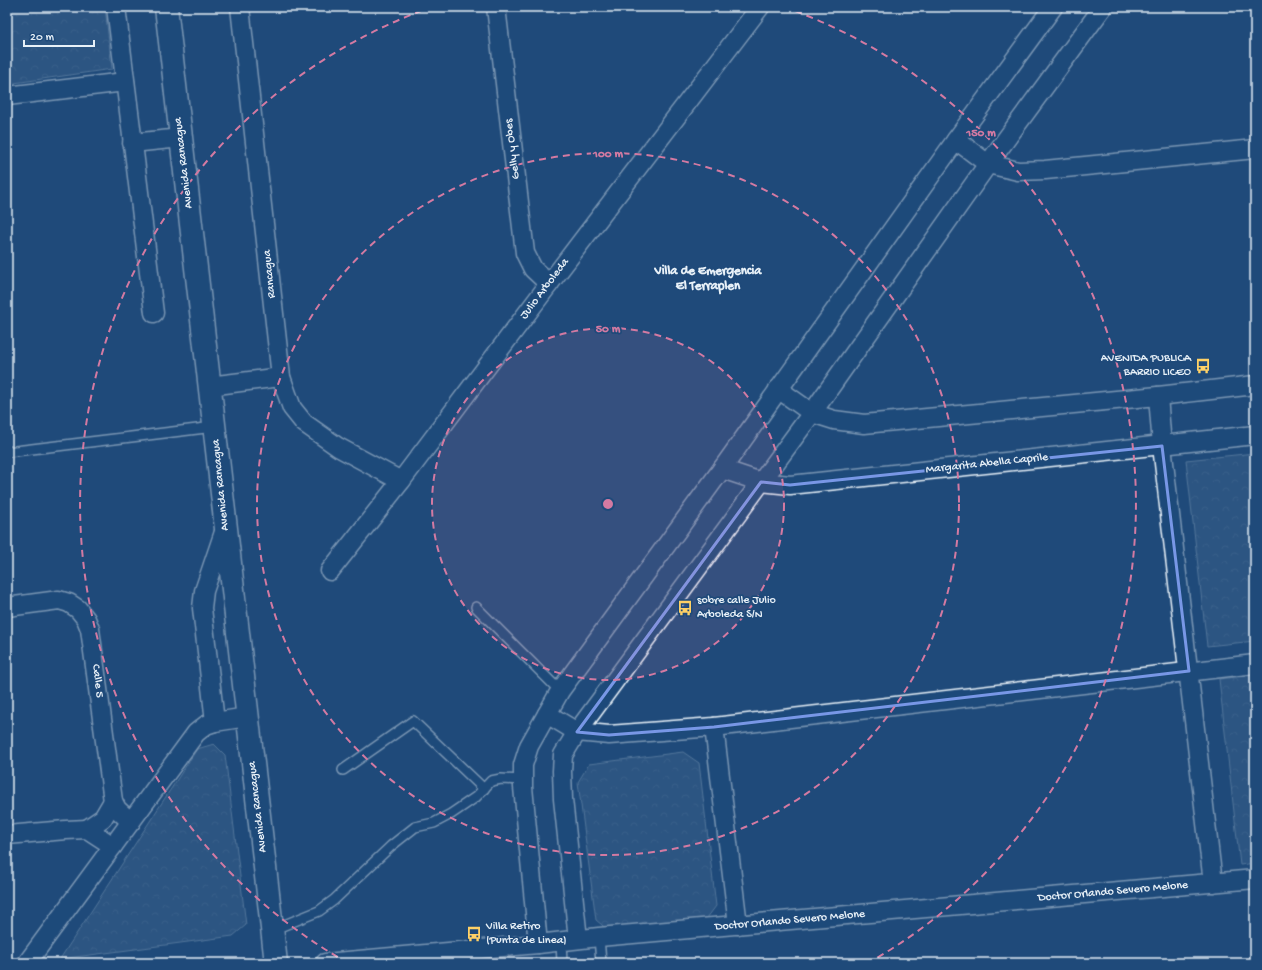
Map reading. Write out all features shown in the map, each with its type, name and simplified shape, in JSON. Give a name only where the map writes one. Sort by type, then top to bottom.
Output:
[{"type":"main road","name":"Avenida Rancagua","points":[[166,7],[276,963]]},
{"type":"street","points":[[116,7],[154,313]]},
{"type":"street","name":"Rancagua","points":[[240,7],[281,377],[292,408],[304,423],[338,447],[401,481]]},
{"type":"street","name":"Gelly y Obes","points":[[496,7],[526,253],[533,268],[549,284]]},
{"type":"street","name":"Julio Arboleda","points":[[330,571],[401,481],[760,7]]},
{"type":"street","points":[[538,944],[523,780],[523,765],[529,746],[546,714],[560,691],[722,469],[956,140],[1053,7]]},
{"type":"street","points":[[578,939],[563,799],[563,755],[577,732],[812,414],[988,164],[1103,7]]},
{"type":"street","points":[[7,96],[125,82]]},
{"type":"street","points":[[132,143],[181,138]]},
{"type":"street","points":[[956,140],[988,164],[1018,171],[1045,170],[1255,149]]},
{"type":"street","points":[[209,386],[281,377]]},
{"type":"street","points":[[778,389],[812,414],[834,420],[864,424],[1158,396],[1255,385]]},
{"type":"street","points":[[1158,396],[1162,446],[1213,884]]},
{"type":"street","name":"Margarita Abella Caprile","points":[[722,469],[761,482],[790,485],[1255,435]]},
{"type":"street","points":[[215,722],[202,608],[204,591],[226,529]]},
{"type":"street","name":"Calle 5","points":[[7,607],[59,600],[69,603],[78,609],[86,619],[90,629],[113,801]]},
{"type":"street","points":[[546,714],[577,732],[609,735],[714,727],[1255,664]]},
{"type":"street","points":[[27,963],[196,733],[206,725],[215,722],[247,717]]},
{"type":"street","points":[[714,727],[738,925]]},
{"type":"street","points":[[113,801],[117,809],[131,822]]},
{"type":"street","points":[[88,830],[103,818],[113,801]]},
{"type":"street","points":[[7,835],[66,830],[88,830],[113,846]]},
{"type":"street","name":"Doctor Orlando Severo Melone","points":[[325,963],[538,944],[599,937],[1213,884],[1255,879]]},
{"type":"lane","points":[[7,452],[214,427]]},
{"type":"lane","points":[[476,607],[560,691]]},
{"type":"lane","points":[[343,770],[413,721],[484,789]]},
{"type":"lane","points":[[272,930],[319,911],[334,900],[391,846],[415,827],[434,823],[445,817],[476,797],[491,781],[501,779],[523,780]]},
{"type":"lane","points":[[599,937],[601,963]]},
{"type":"lane","points":[[560,941],[562,963]]},
{"type":"highlighted area","points":[[1162,446],[1189,671],[714,727],[609,735],[577,732],[761,482],[790,485]]},
{"type":"shaded area","points":[[760,957],[761,963],[705,963]]},
{"type":"green space","points":[[7,7],[105,7],[112,69],[7,84]]},
{"type":"green space","points":[[1255,453],[1255,641],[1207,646],[1186,460]]},
{"type":"green space","points":[[1255,675],[1255,863],[1240,865],[1219,679]]},
{"type":"green space","points":[[214,744],[225,755],[246,925],[233,936],[60,959],[197,749]]},
{"type":"green space","points":[[683,752],[699,763],[716,906],[707,918],[608,930],[596,920],[578,782],[589,764]]},
{"type":"place","name":"AVENIDA PUBLICA BARRIO LICEO","points":[[1203,366]]},
{"type":"place","name":"sobre calle Julio Arboleda S/N","points":[[685,608]]},
{"type":"place","name":"Villa Retiro (Punta de Linea)","points":[[474,934]]},
{"type":"district","name":"Villa de Emergencia El Terraplen","points":[[708,278]]}]
